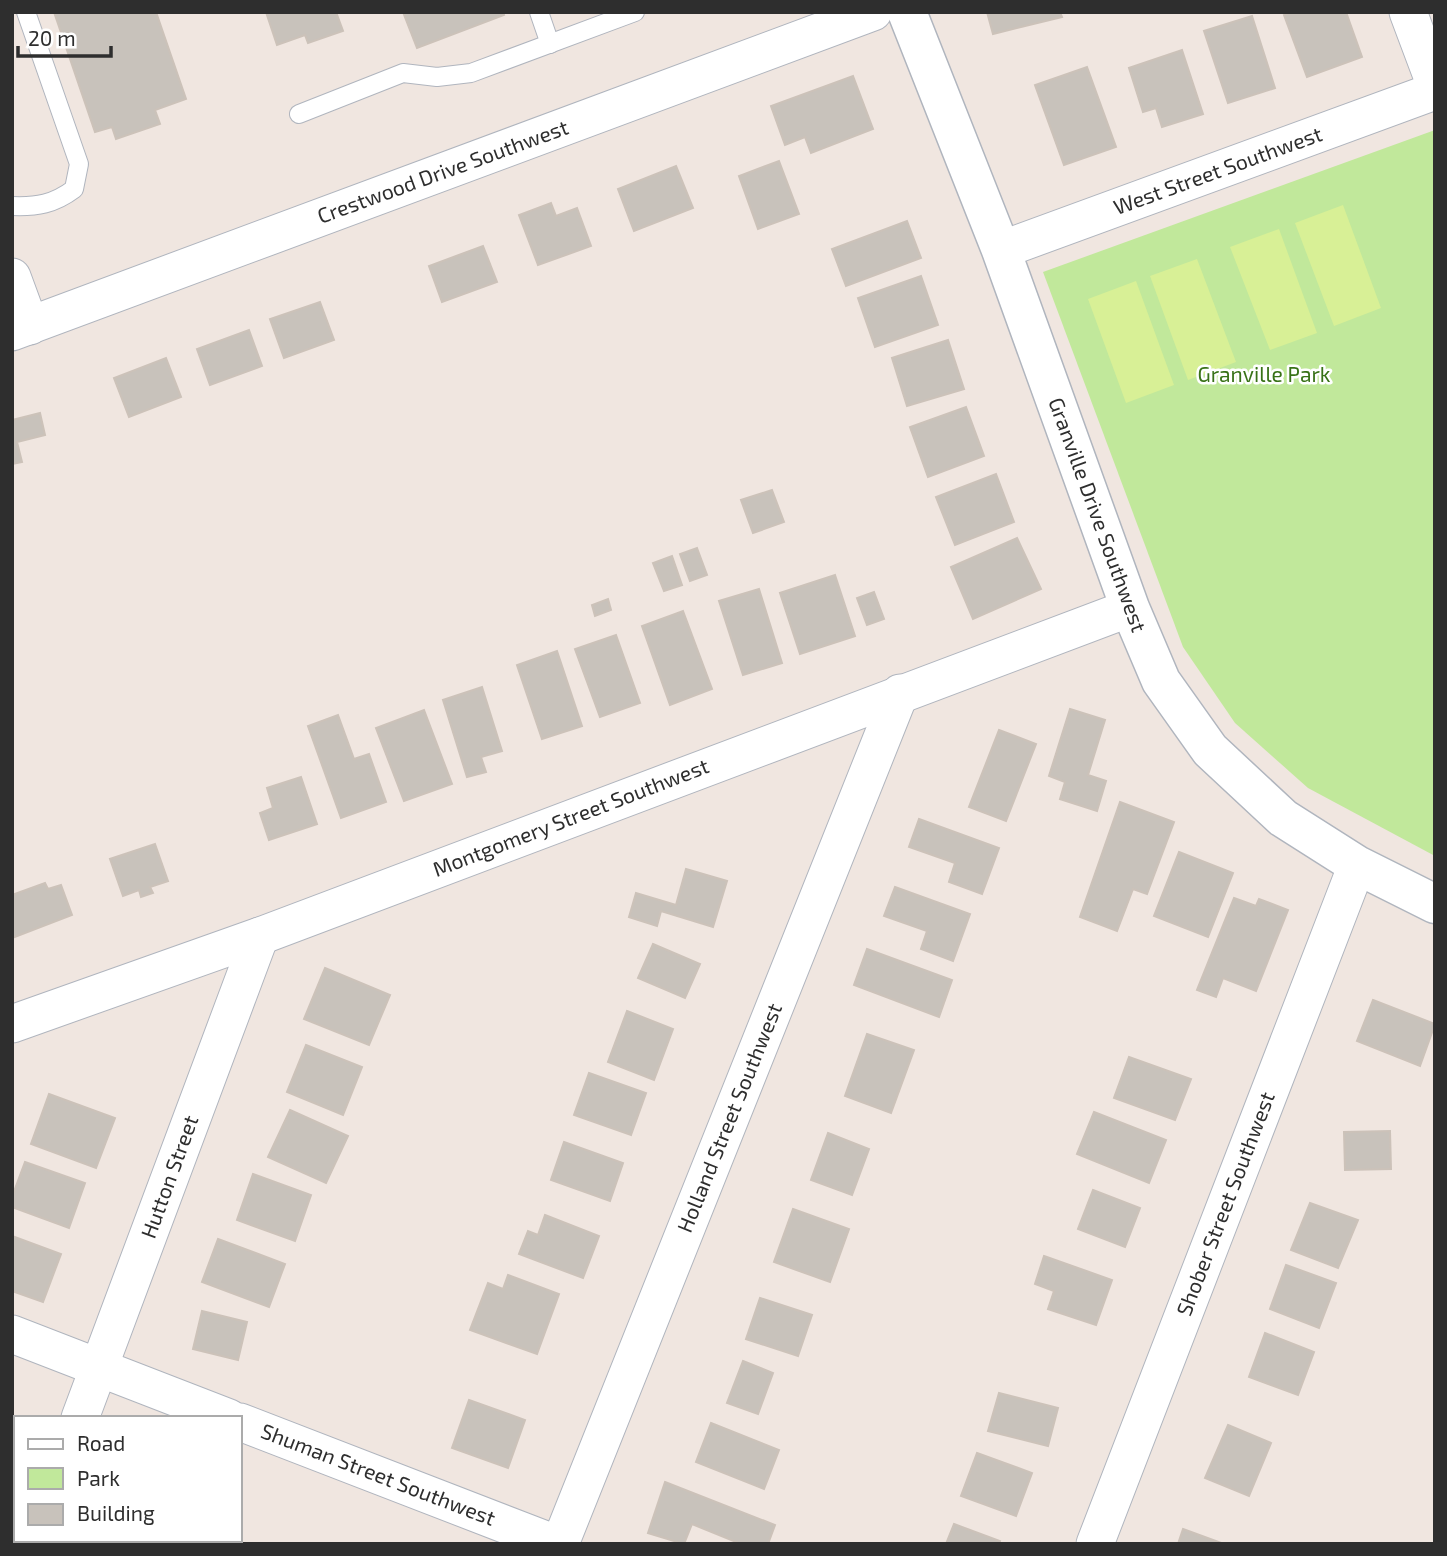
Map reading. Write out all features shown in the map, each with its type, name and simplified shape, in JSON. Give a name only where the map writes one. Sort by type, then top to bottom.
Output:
[{"type":"street","name":"Crestwood Drive Southwest","points":[[21,329],[873,12]]},
{"type":"street","name":"Granville Drive Southwest","points":[[907,12],[1001,250],[1130,608],[1161,681],[1210,750],[1283,818],[1357,865],[1435,904]]},
{"type":"street","points":[[1408,12],[1435,84]]},
{"type":"street","name":"West Street Southwest","points":[[1001,250],[1435,91]]},
{"type":"street","points":[[12,277],[21,329]]},
{"type":"street","name":"Montgomery Street Southwest","points":[[12,1024],[260,936],[1130,608]]},
{"type":"street","name":"Holland Street Southwest","points":[[558,1544],[900,693]]},
{"type":"street","name":"Shober Street Southwest","points":[[1095,1544],[1357,865]]},
{"type":"street","name":"Hutton Street","points":[[81,1416],[260,936]]},
{"type":"street","points":[[12,1334],[224,1416]]},
{"type":"street","name":"Shuman Street Southwest","points":[[242,1423],[558,1544]]},
{"type":"lane","points":[[12,206],[32,207],[58,202],[74,189],[79,164],[26,12]]},
{"type":"lane","points":[[539,12],[550,44]]},
{"type":"lane","points":[[299,114],[403,73],[453,78],[627,14]]},
{"type":"green space","name":"Granville Park","points":[[1435,130],[1435,856],[1308,788],[1235,723],[1183,647],[1043,272]]},
{"type":"green space","points":[[1343,205],[1381,308],[1334,326],[1295,223]]},
{"type":"green space","points":[[1279,229],[1317,333],[1270,350],[1230,247]]},
{"type":"green space","points":[[1197,259],[1236,362],[1188,380],[1150,276]]},
{"type":"green space","points":[[1136,281],[1174,385],[1126,403],[1088,299]]},
{"type":"building","points":[[54,12],[156,12],[186,99],[155,110],[160,124],[116,139],[112,127],[95,132]]},
{"type":"building","points":[[266,12],[336,12],[343,31],[308,43],[305,35],[277,45]]},
{"type":"building","points":[[403,12],[503,12],[504,15],[417,48]]},
{"type":"building","points":[[987,12],[1060,12],[1062,17],[993,34]]},
{"type":"building","points":[[1291,12],[1346,12],[1362,57],[1307,77],[1284,15]]},
{"type":"building","points":[[1252,16],[1275,88],[1228,103],[1204,31]]},
{"type":"building","points":[[1182,50],[1203,114],[1162,127],[1156,108],[1143,112],[1129,68]]},
{"type":"building","points":[[1087,67],[1116,147],[1064,165],[1035,85]]},
{"type":"building","points":[[853,76],[873,129],[811,153],[805,137],[785,145],[771,106]]},
{"type":"building","points":[[779,161],[799,214],[758,229],[739,176]]},
{"type":"building","points":[[676,166],[693,208],[634,231],[618,189]]},
{"type":"building","points":[[551,203],[556,216],[577,208],[591,246],[538,265],[519,215]]},
{"type":"building","points":[[907,221],[921,258],[846,286],[832,249]]},
{"type":"building","points":[[483,246],[497,282],[442,302],[429,266]]},
{"type":"building","points":[[921,276],[938,325],[875,347],[858,298]]},
{"type":"building","points":[[320,302],[334,340],[284,358],[270,319]]},
{"type":"building","points":[[249,330],[262,366],[210,385],[197,349]]},
{"type":"building","points":[[948,340],[964,389],[907,406],[892,358]]},
{"type":"building","points":[[166,358],[181,397],[129,417],[114,378]]},
{"type":"building","points":[[966,407],[984,456],[928,477],[910,427]]},
{"type":"building","points":[[40,413],[45,435],[17,442],[22,462],[12,464],[12,420]]},
{"type":"building","points":[[996,474],[1014,522],[955,545],[936,497]]},
{"type":"building","points":[[772,490],[784,522],[753,533],[741,500]]},
{"type":"building","points":[[1017,538],[1041,589],[973,619],[951,567]]},
{"type":"building","points":[[697,548],[707,575],[690,581],[680,554]]},
{"type":"building","points":[[672,556],[682,585],[664,591],[653,563]]},
{"type":"building","points":[[835,575],[855,636],[800,654],[780,593]]},
{"type":"building","points":[[759,589],[782,663],[743,675],[719,601]]},
{"type":"building","points":[[874,592],[884,619],[867,625],[857,598]]},
{"type":"building","points":[[608,599],[611,610],[595,616],[592,605]]},
{"type":"building","points":[[683,611],[712,689],[670,705],[642,626]]},
{"type":"building","points":[[616,635],[640,703],[600,717],[575,649]]},
{"type":"building","points":[[557,651],[582,726],[542,739],[517,665]]},
{"type":"building","points":[[482,687],[502,751],[481,757],[486,772],[467,777],[443,700]]},
{"type":"building","points":[[1070,709],[1105,720],[1088,775],[1106,781],[1097,811],[1060,799],[1065,782],[1049,776]]},
{"type":"building","points":[[424,710],[452,784],[404,801],[376,728]]},
{"type":"building","points":[[338,715],[354,759],[369,754],[386,802],[341,818],[308,726]]},
{"type":"building","points":[[999,730],[1036,744],[1006,821],[969,807]]},
{"type":"building","points":[[301,777],[317,824],[269,840],[260,813],[273,808],[267,788]]},
{"type":"building","points":[[1120,802],[1174,822],[1147,894],[1133,889],[1117,931],[1080,917]]},
{"type":"building","points":[[919,819],[999,848],[982,894],[949,882],[955,863],[909,847]]},
{"type":"building","points":[[155,844],[168,881],[150,887],[153,893],[141,897],[139,890],[123,896],[110,859]]},
{"type":"building","points":[[1179,852],[1233,873],[1208,937],[1154,916]]},
{"type":"building","points":[[686,869],[727,881],[713,927],[661,911],[657,926],[629,917],[636,893],[676,905]]},
{"type":"building","points":[[45,883],[48,889],[61,885],[72,915],[12,938],[12,895]]},
{"type":"building","points":[[895,887],[970,914],[953,961],[921,949],[927,931],[884,916]]},
{"type":"building","points":[[1234,898],[1256,906],[1259,899],[1288,910],[1256,991],[1223,978],[1216,997],[1197,990]]},
{"type":"building","points":[[653,944],[700,964],[685,998],[638,978]]},
{"type":"building","points":[[867,949],[952,980],[939,1017],[854,985]]},
{"type":"building","points":[[325,968],[390,995],[369,1045],[304,1019]]},
{"type":"building","points":[[1373,1000],[1435,1024],[1420,1066],[1357,1041]]},
{"type":"building","points":[[627,1011],[673,1029],[654,1080],[608,1062]]},
{"type":"building","points":[[867,1034],[914,1050],[891,1113],[845,1096]]},
{"type":"building","points":[[306,1045],[362,1067],[343,1115],[287,1092]]},
{"type":"building","points":[[1129,1057],[1191,1079],[1175,1120],[1114,1098]]},
{"type":"building","points":[[589,1073],[646,1093],[631,1135],[574,1115]]},
{"type":"building","points":[[49,1094],[115,1118],[96,1168],[31,1144]]},
{"type":"building","points":[[290,1110],[348,1136],[326,1183],[268,1157]]},
{"type":"building","points":[[1094,1112],[1166,1140],[1149,1183],[1077,1154]]},
{"type":"building","points":[[1390,1131],[1391,1169],[1345,1170],[1344,1132]]},
{"type":"building","points":[[828,1133],[869,1149],[852,1195],[811,1180]]},
{"type":"building","points":[[564,1142],[623,1163],[610,1201],[551,1180]]},
{"type":"building","points":[[25,1162],[85,1183],[69,1228],[12,1207],[12,1197]]},
{"type":"building","points":[[253,1174],[311,1195],[295,1241],[237,1220]]},
{"type":"building","points":[[1093,1190],[1140,1208],[1125,1247],[1078,1229]]},
{"type":"building","points":[[1310,1203],[1358,1220],[1338,1268],[1291,1250]]},
{"type":"building","points":[[793,1209],[849,1229],[830,1282],[774,1262]]},
{"type":"building","points":[[545,1215],[599,1236],[583,1278],[519,1254],[528,1231],[538,1235]]},
{"type":"building","points":[[12,1236],[61,1254],[43,1302],[12,1291]]},
{"type":"building","points":[[218,1239],[285,1264],[269,1307],[202,1282]]},
{"type":"building","points":[[1044,1256],[1112,1280],[1096,1325],[1048,1309],[1054,1291],[1035,1284]]},
{"type":"building","points":[[1286,1265],[1336,1283],[1319,1328],[1270,1309]]},
{"type":"building","points":[[508,1275],[559,1294],[537,1354],[470,1330],[488,1283],[503,1289]]},
{"type":"building","points":[[760,1298],[812,1315],[798,1356],[746,1339]]},
{"type":"building","points":[[202,1311],[247,1322],[238,1360],[193,1349]]},
{"type":"building","points":[[1265,1333],[1314,1352],[1298,1395],[1249,1377]]},
{"type":"building","points":[[743,1361],[773,1373],[758,1414],[727,1403]]},
{"type":"building","points":[[999,1393],[1058,1408],[1048,1446],[988,1431]]},
{"type":"building","points":[[469,1400],[525,1420],[508,1468],[452,1448]]},
{"type":"building","points":[[711,1423],[779,1450],[764,1489],[696,1462]]},
{"type":"building","points":[[1228,1425],[1271,1443],[1249,1496],[1205,1478]]},
{"type":"building","points":[[977,1453],[1032,1473],[1016,1516],[961,1496]]},
{"type":"building","points":[[665,1482],[775,1525],[768,1544],[741,1544],[692,1524],[684,1544],[648,1533]]},
{"type":"building","points":[[954,1524],[1000,1541],[999,1544],[946,1544]]},
{"type":"building","points":[[1183,1529],[1224,1544],[1178,1544]]},
{"type":"building","points":[[108,1542],[200,1542],[199,1544]]}]
